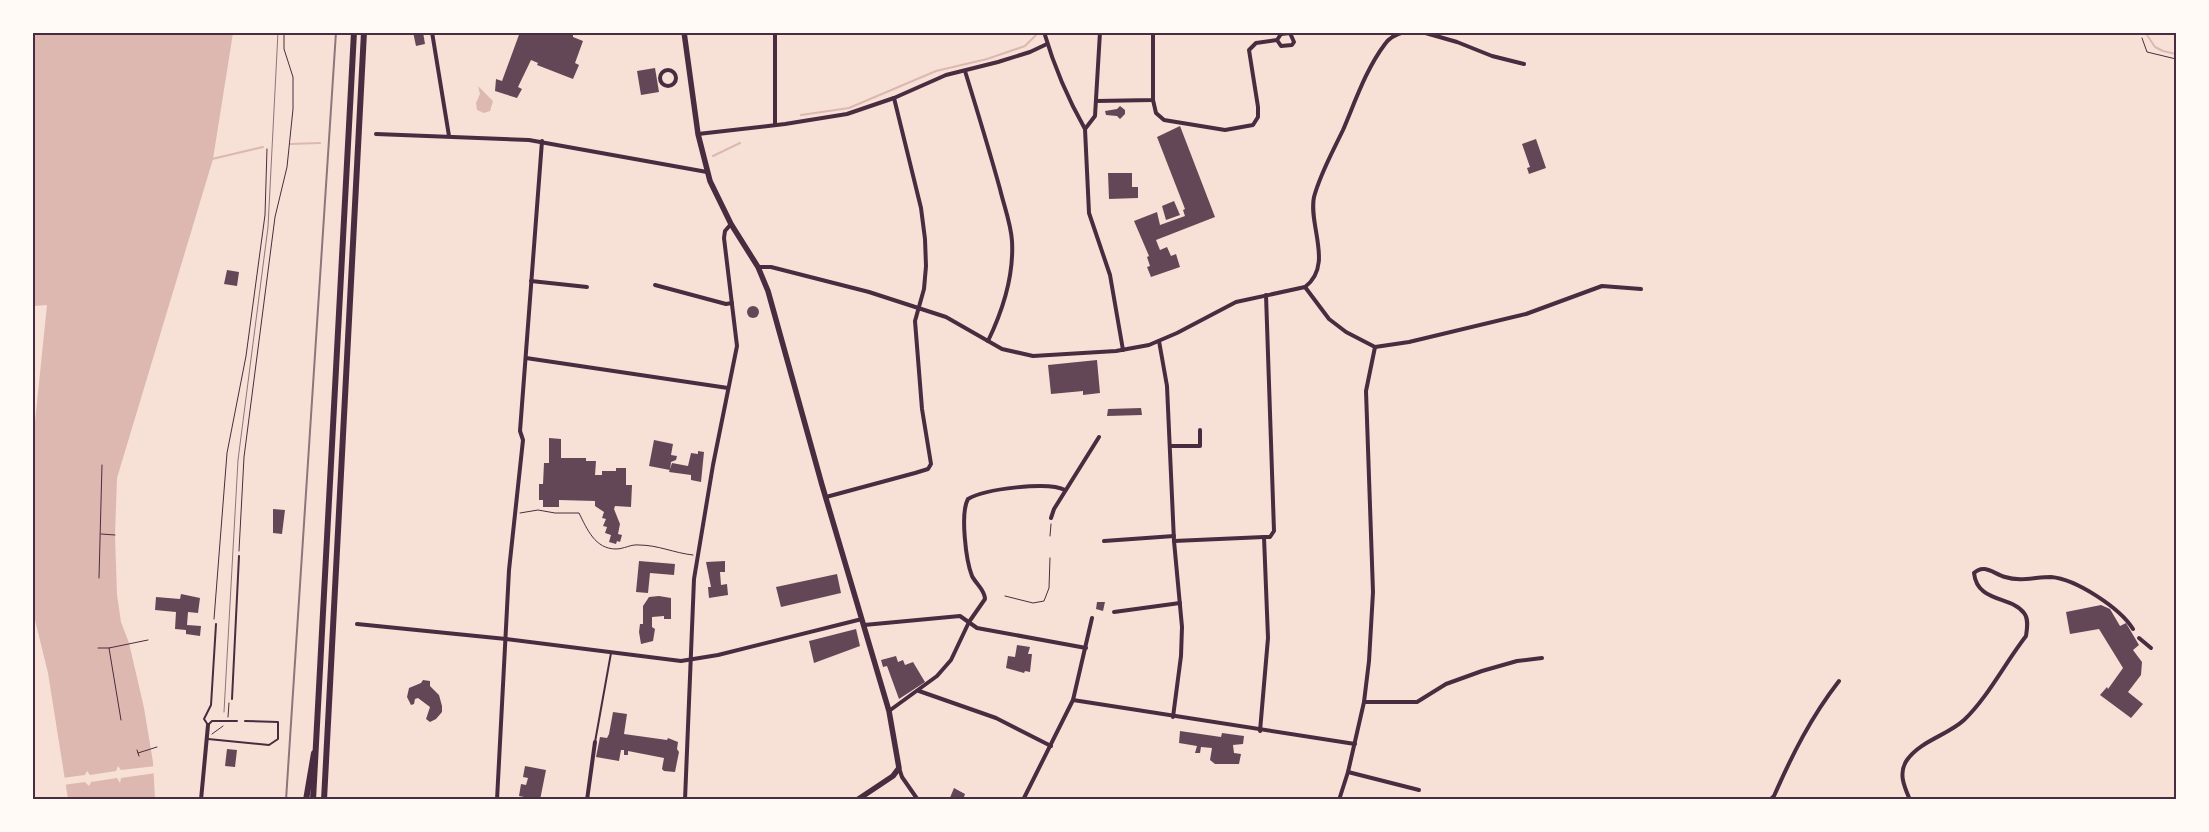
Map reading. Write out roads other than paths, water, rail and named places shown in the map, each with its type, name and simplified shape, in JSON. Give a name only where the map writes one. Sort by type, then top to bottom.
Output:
[{"type":"highway","points":[[313,800],[354,32]]},
{"type":"highway","points":[[324,800],[364,32]]},
{"type":"highway","points":[[306,800],[311,760],[316,745]]},
{"type":"main road","points":[[684,32],[698,134],[707,172],[731,224],[758,267],[768,291],[889,711],[899,768],[893,776],[857,800]]},
{"type":"street","points":[[432,32],[449,136]]},
{"type":"street","points":[[775,32],[775,125]]},
{"type":"street","points":[[1085,129],[1095,116],[1100,32]]},
{"type":"street","points":[[1153,32],[1153,100],[1156,113],[1164,120],[1225,130],[1253,125],[1258,117],[1249,50],[1256,43],[1277,40]]},
{"type":"street","points":[[758,267],[771,267],[870,292],[946,317],[1002,349],[1032,356],[1123,350],[1149,345],[1236,302],[1304,287],[1311,281],[1319,259],[1313,206],[1314,195],[1371,68],[1385,44],[1404,32]]},
{"type":"street","points":[[1422,32],[1457,42],[1492,56],[1524,64]]},
{"type":"street","points":[[1046,33],[1046,44],[1072,106],[1085,129],[1089,213],[1110,275],[1123,350]]},
{"type":"street","points":[[698,134],[847,114],[894,98],[946,75],[1030,52],[1046,44]]},
{"type":"street","points":[[664,70],[671,70],[675,73],[677,78],[673,85],[665,86],[660,82],[661,74],[664,70]]},
{"type":"street","points":[[965,71],[992,162],[1012,240],[1012,262],[1008,287],[1002,308],[988,341]]},
{"type":"street","points":[[826,497],[922,471],[928,469],[932,464],[922,409],[915,321],[919,309],[926,266],[924,231],[915,182],[894,98]]},
{"type":"street","points":[[1096,101],[1153,100]]},
{"type":"street","points":[[376,134],[542,141],[707,172]]},
{"type":"street","points":[[497,800],[513,514],[524,440],[520,432],[542,141]]},
{"type":"street","points":[[685,800],[694,579],[713,465],[737,346],[724,238],[725,231],[731,224]]},
{"type":"street","points":[[531,281],[586,287]]},
{"type":"street","points":[[655,285],[726,304],[732,302]]},
{"type":"street","points":[[1304,287],[1329,319],[1346,332],[1376,347],[1410,342],[1526,314],[1602,286],[1641,289]]},
{"type":"street","points":[[1104,541],[1270,537],[1274,531],[1266,294]]},
{"type":"street","points":[[1159,341],[1168,386],[1174,539],[1180,602],[1181,656],[1172,717]]},
{"type":"street","points":[[1340,800],[1364,702],[1373,592],[1366,391],[1376,347]]},
{"type":"street","points":[[526,358],[728,388]]},
{"type":"street","points":[[1170,446],[1200,446],[1200,430]]},
{"type":"street","points":[[1051,518],[1099,437]]},
{"type":"street","points":[[889,711],[919,690],[951,660],[969,622],[985,599],[985,595],[974,579],[968,561],[965,509],[968,499],[976,495],[1012,488],[1058,487],[1066,490]]},
{"type":"street","points":[[1260,731],[1268,638],[1264,537]]},
{"type":"street","points":[[1910,800],[1902,781],[1903,768],[1908,759],[1918,749],[1962,722],[2026,636],[2027,624],[2024,613],[2016,607],[1995,599],[1980,588],[1974,579],[1974,573],[1978,569],[1985,568],[2005,577],[2023,579],[2062,578],[2110,604],[2134,629]]},
{"type":"street","points":[[1114,612],[1180,602]]},
{"type":"street","points":[[357,624],[506,639],[681,661],[863,622],[958,616],[977,628],[1086,648]]},
{"type":"street","points":[[1023,800],[1073,700],[1092,618]]},
{"type":"street","points":[[2139,638],[2151,648]]},
{"type":"street","points":[[1364,702],[1417,702],[1446,684],[1482,671],[1517,661],[1542,658]]},
{"type":"street","points":[[1770,800],[1774,796],[1794,750],[1820,705],[1839,681]]},
{"type":"street","points":[[919,690],[996,718],[1050,746]]},
{"type":"street","points":[[1073,700],[1260,731],[1355,744]]},
{"type":"street","points":[[201,800],[208,724]]},
{"type":"street","points":[[587,800],[595,742]]},
{"type":"street","points":[[899,768],[902,777],[918,800]]},
{"type":"street","points":[[1348,772],[1419,790]]},
{"type":"lane","points":[[232,699],[240,556]]},
{"type":"lane","points":[[216,624],[211,705],[204,719],[208,724],[212,721],[237,721]]},
{"type":"lane","points":[[595,742],[611,653]]},
{"type":"lane","points":[[207,739],[269,746],[278,739],[278,722],[245,721]]},
{"type":"waterway","points":[[2145,32],[2155,47],[2176,54]]},
{"type":"waterway","points":[[801,115],[849,108],[936,71],[987,59],[1025,46],[1036,35]]},
{"type":"waterway","points":[[290,144],[320,143]]},
{"type":"waterway","points":[[713,156],[740,143]]},
{"type":"waterway","points":[[212,159],[263,147]]},
{"type":"tram line","points":[[224,712],[238,460],[268,227],[278,32]]},
{"type":"railway","points":[[286,800],[336,32]]}]
